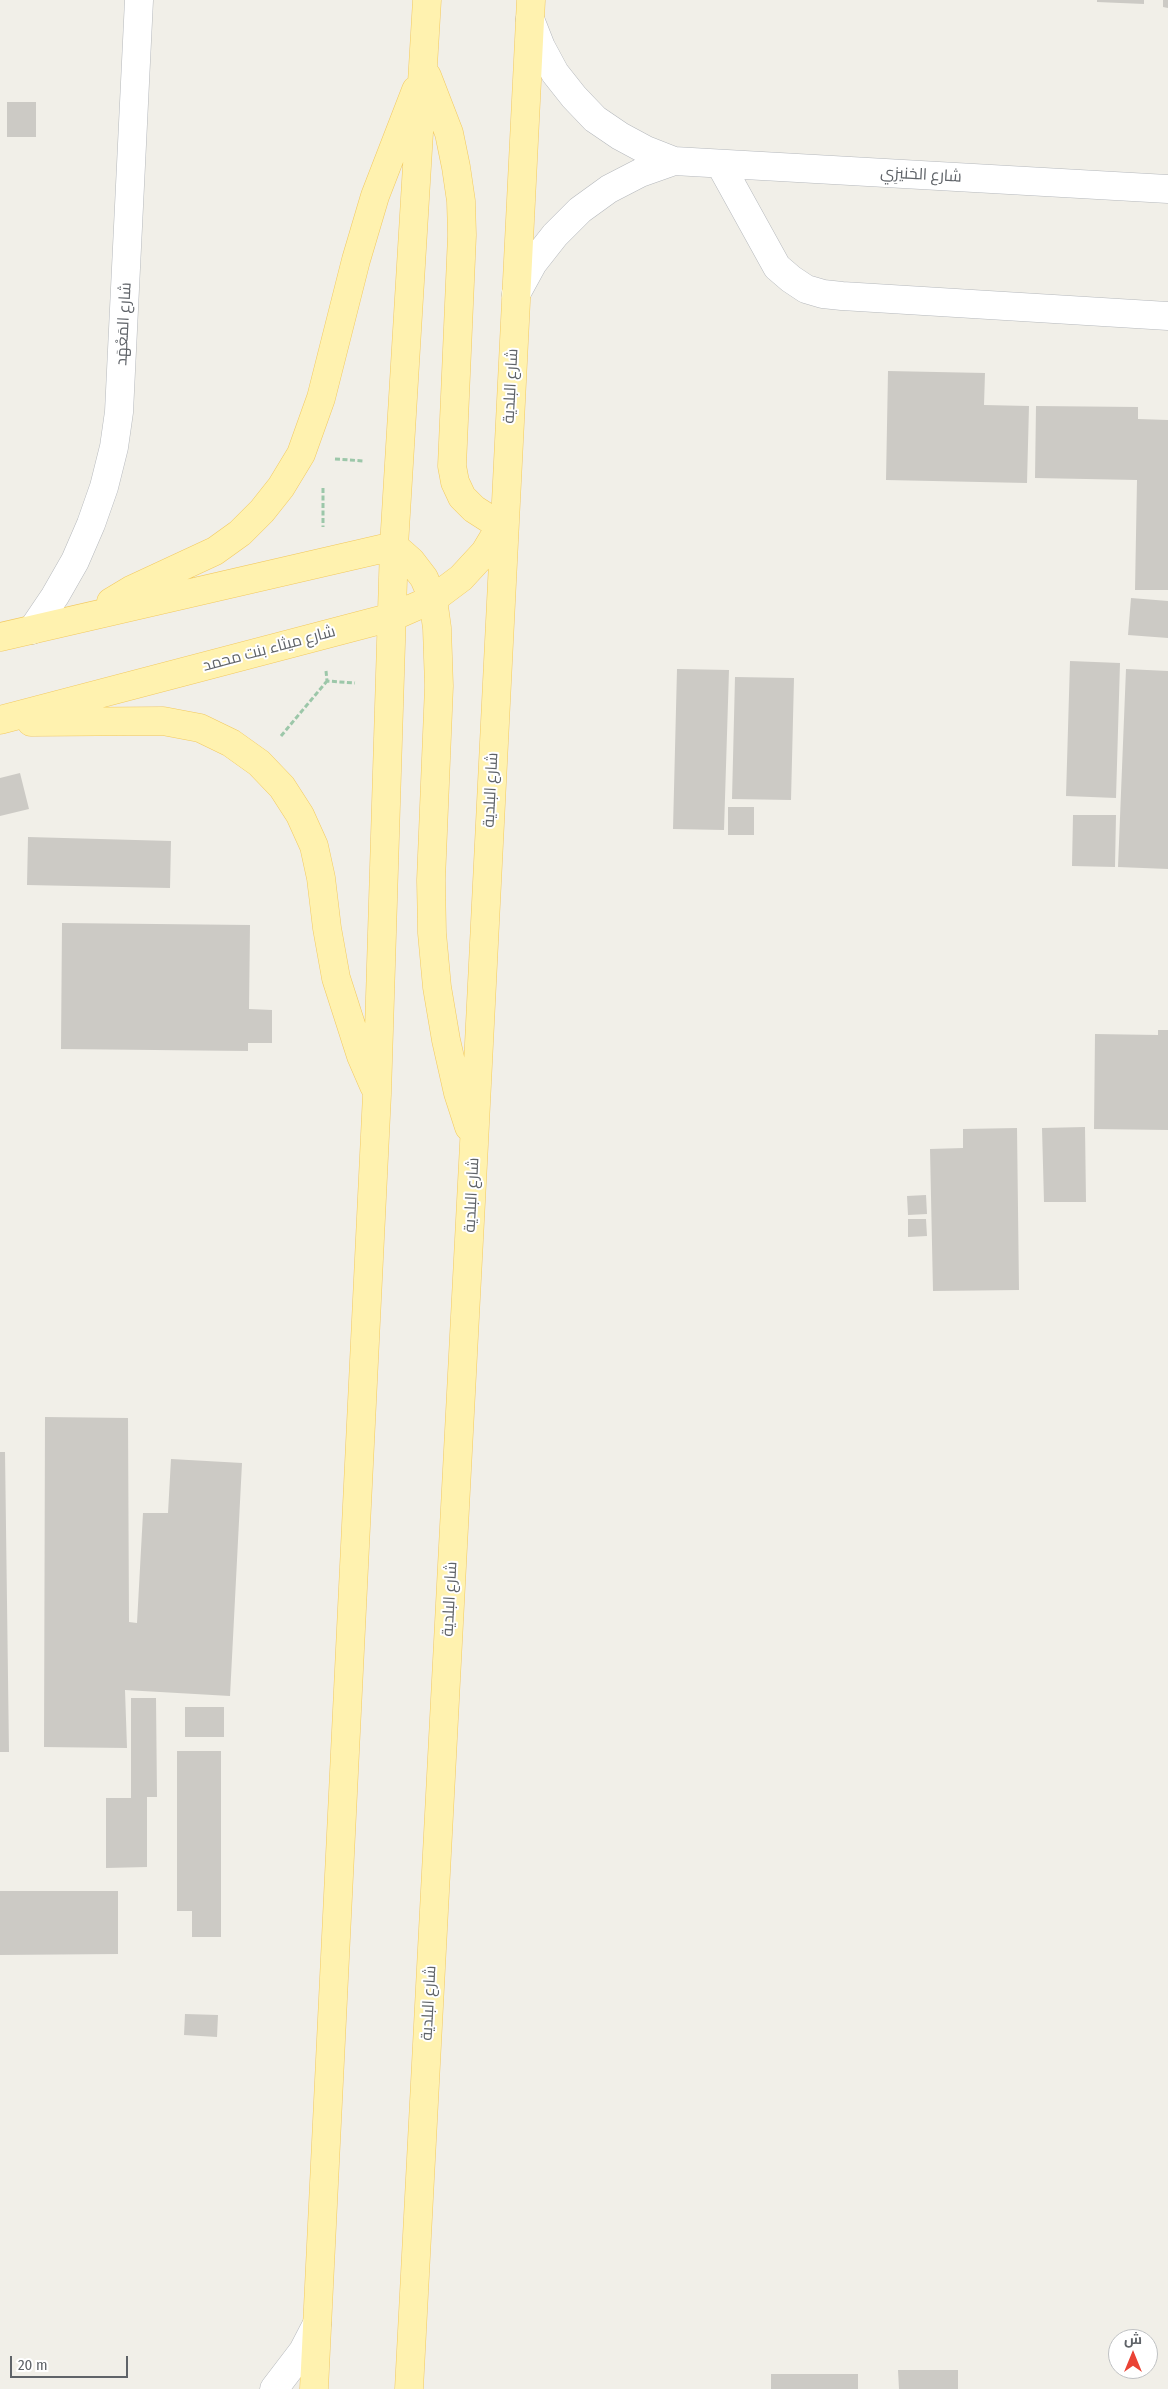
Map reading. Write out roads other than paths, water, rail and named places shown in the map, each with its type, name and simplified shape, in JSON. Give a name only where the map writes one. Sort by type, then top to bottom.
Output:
[{"type":"main road","points":[[314,2389],[377,1094],[394,546],[427,0]]},
{"type":"main road","name":"شارع البلدية","points":[[409,2389],[474,1144],[530,10]]},
{"type":"main road","points":[[93,615],[131,590],[215,551],[245,528],[281,487],[301,454],[311,430],[375,196],[424,70]]},
{"type":"main road","points":[[424,70],[438,101],[449,134],[461,201],[462,235],[452,466],[455,482],[462,497],[474,509],[488,518],[504,522]]},
{"type":"main road","name":"شارع ميثاء بنت محمد","points":[[0,721],[392,617],[433,599],[461,578],[485,552],[504,522]]},
{"type":"main road","points":[[0,637],[394,546]]},
{"type":"main road","points":[[394,546],[411,561],[424,578],[433,599],[439,657],[439,686],[431,880],[432,934],[437,987],[446,1040],[458,1092],[474,1144]]},
{"type":"main road","points":[[0,721],[163,721],[200,728],[231,743],[259,763],[282,787],[300,815],[314,846],[321,878],[336,978],[360,1056],[377,1094]]},
{"type":"street","name":"شارع المَعْهَد","points":[[32,630],[67,575],[91,524],[104,487],[114,447],[119,412],[139,0]]},
{"type":"street","name":"شارع الخنيزِي","points":[[530,10],[541,47],[555,73],[574,97],[595,118],[620,136],[646,150],[674,161],[1168,189]]},
{"type":"street","name":"شارع الخنيزِي","points":[[516,294],[533,263],[555,235],[580,210],[609,189],[640,173],[674,161]]},
{"type":"street","points":[[720,164],[777,267],[790,279],[806,289],[823,294],[842,296],[1168,316]]},
{"type":"street","points":[[274,2389],[303,2351],[317,2324]]}]
